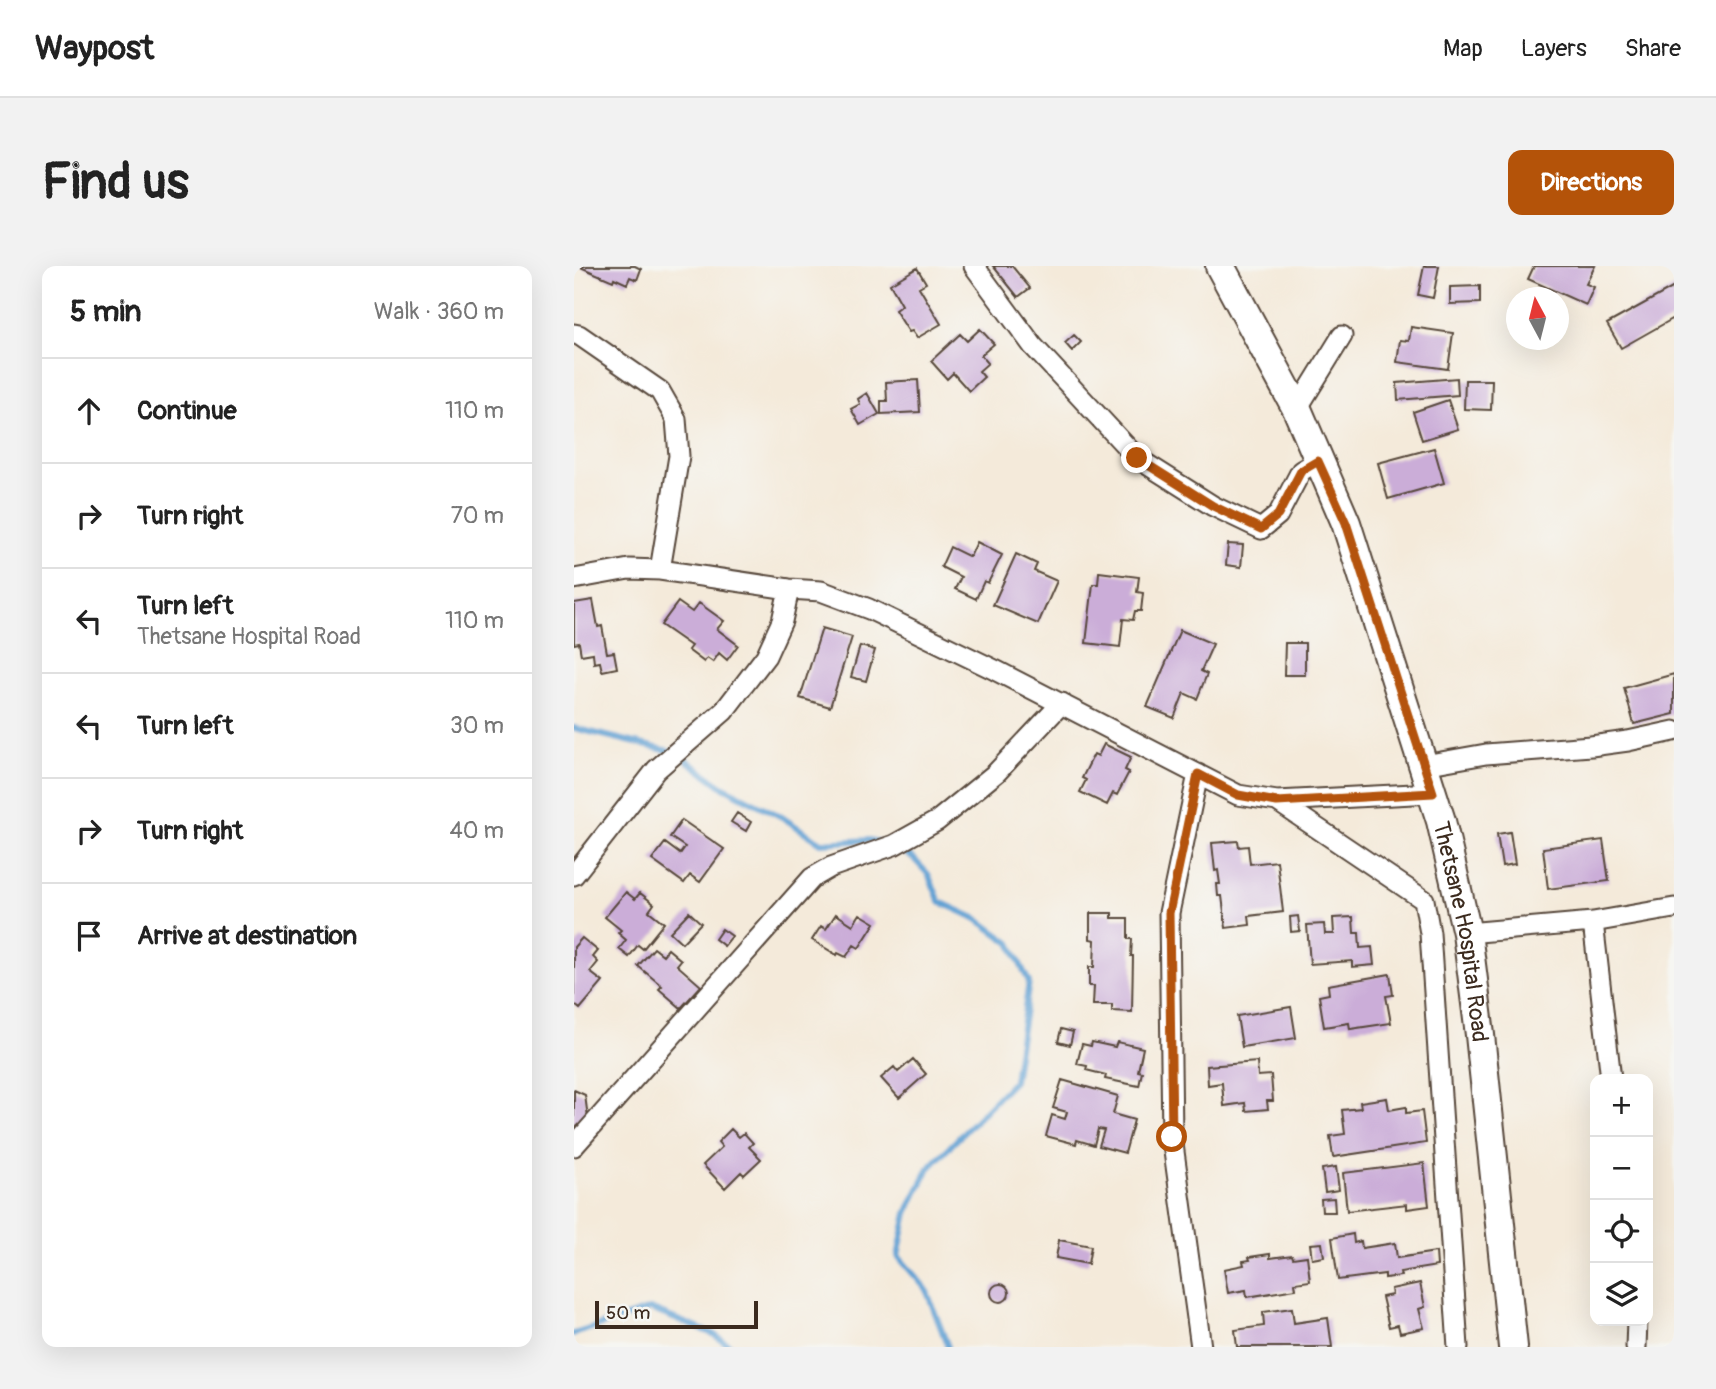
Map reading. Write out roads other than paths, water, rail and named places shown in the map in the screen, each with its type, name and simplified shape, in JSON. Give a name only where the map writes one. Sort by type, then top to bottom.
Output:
[{"type":"main road","name":"Thetsane Hospital Road","points":[[1220,266],[1297,409],[1346,523],[1433,793],[1452,861],[1467,933],[1480,1035],[1513,1347]]},
{"type":"street","points":[[974,266],[1033,346],[1137,458],[1213,506],[1261,529],[1278,515],[1301,471],[1318,461]]},
{"type":"street","points":[[574,334],[660,391],[676,419],[678,456],[660,570]]},
{"type":"street","points":[[1297,409],[1342,337]]},
{"type":"street","points":[[574,579],[629,569],[660,570],[789,589],[821,591],[869,609],[1062,703],[1238,795],[1277,802],[1433,793]]},
{"type":"street","points":[[574,876],[656,770],[724,711],[758,667],[782,621],[789,589]]},
{"type":"street","points":[[574,1146],[813,878],[831,867],[894,845],[937,821],[996,773],[1062,703]]},
{"type":"street","points":[[1424,765],[1486,754],[1628,741],[1674,731]]},
{"type":"street","points":[[1198,774],[1169,913],[1172,1137],[1200,1347]]},
{"type":"street","points":[[1277,802],[1424,900],[1430,933],[1458,1347]]},
{"type":"street","points":[[1467,933],[1593,922],[1674,908]]},
{"type":"street","points":[[1593,922],[1610,1074]]},
{"type":"street","points":[[1636,1347],[1637,1326]]},
{"type":"waterway","points":[[574,728],[677,753],[720,785],[782,817],[821,843],[869,840],[883,843]]},
{"type":"waterway","points":[[897,847],[914,859],[928,874],[940,902],[977,919],[1010,943],[1029,982],[1014,1081],[929,1168],[907,1213],[898,1256],[926,1289],[948,1347]]},
{"type":"waterway","points":[[574,1334],[650,1309],[713,1334],[732,1347]]}]
